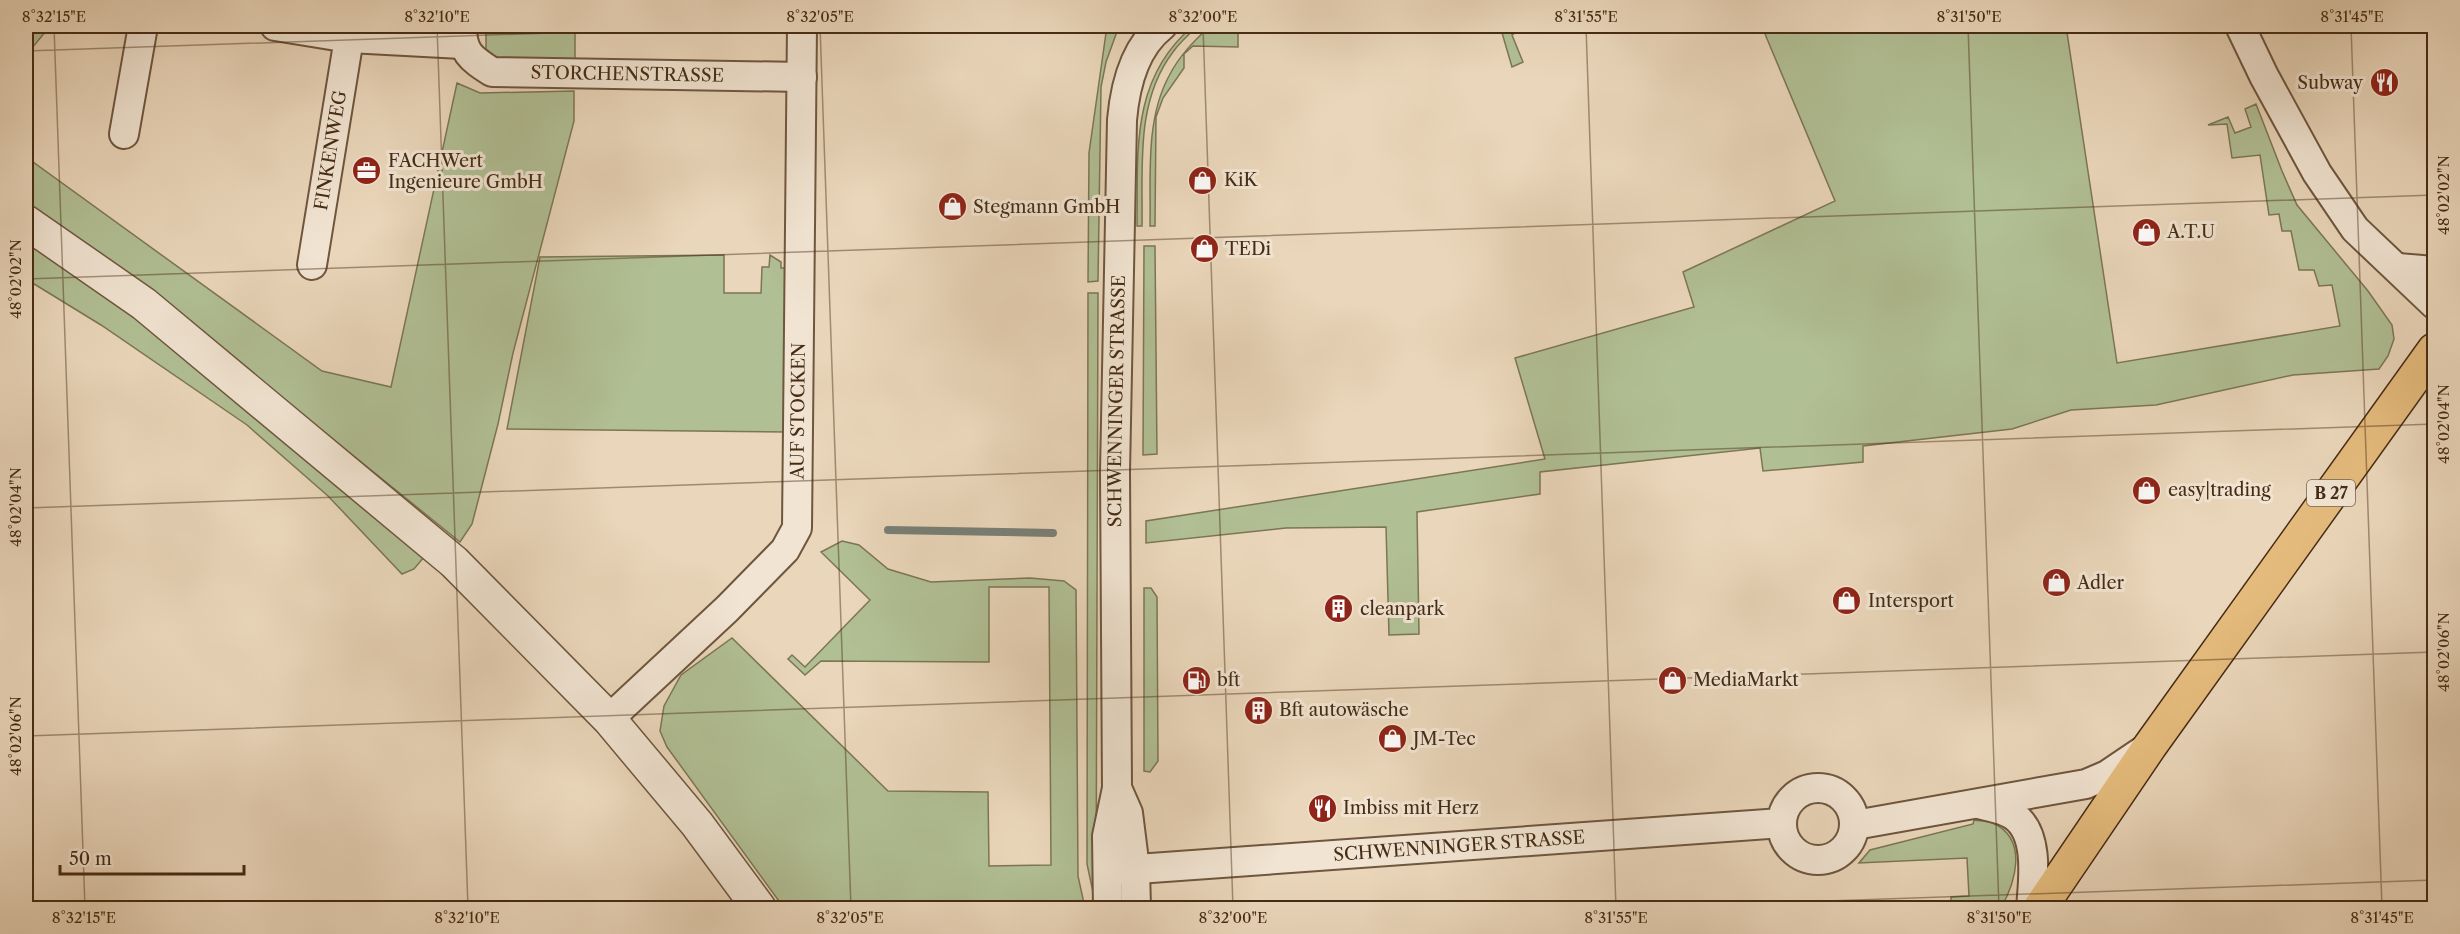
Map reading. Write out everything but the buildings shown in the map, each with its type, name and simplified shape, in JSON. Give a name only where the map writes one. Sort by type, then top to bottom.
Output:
[{"type":"main road","name":"B 27","points":[[2040,909],[2150,746],[2434,350]]},
{"type":"street","points":[[124,134],[143,26]]},
{"type":"street","name":"STORCHENSTRASSE","points":[[275,26],[349,38],[462,35],[476,62],[492,72],[802,77]]},
{"type":"street","name":"AUF STOCKEN","points":[[609,719],[727,609],[785,550],[797,528],[802,26]]},
{"type":"street","name":"SCHWENNINGER STRASSE","points":[[1108,909],[1122,870],[1128,813],[1117,788],[1115,472],[1122,120],[1131,68],[1149,35],[1162,26]]},
{"type":"street","points":[[2240,26],[2264,76],[2317,172],[2355,229],[2434,304]]},
{"type":"street","name":"FINKENWEG","points":[[312,265],[349,38]]},
{"type":"street","points":[[26,222],[144,304],[446,554],[609,719],[697,824],[759,909]]},
{"type":"street","points":[[2398,268],[2434,271]]},
{"type":"street","points":[[1855,825],[2097,780],[2150,746]]},
{"type":"street","points":[[1820,788],[1831,790],[1849,804],[1855,825],[1848,845],[1840,853],[1821,861],[1797,854],[1784,835],[1782,824],[1784,812],[1790,802],[1809,790],[1820,788]]},
{"type":"street","points":[[1977,804],[2016,816],[2026,831],[2034,852],[2031,909]]},
{"type":"street","name":"SCHWENNINGER STRASSE","points":[[1122,870],[1782,824]]},
{"type":"street","name":"SCHWENNINGER STRASSE","points":[[1122,870],[1136,909]]},
{"type":"green space","points":[[26,26],[50,26],[28,53],[26,59]]},
{"type":"green space","points":[[486,26],[575,26],[575,61],[499,61],[486,49]]},
{"type":"green space","points":[[1107,26],[1119,26],[1106,62],[1101,87],[1098,281],[1088,282],[1089,153]]},
{"type":"green space","points":[[1193,26],[1198,26],[1173,52],[1152,92],[1142,159],[1142,226],[1137,226],[1139,144],[1148,93],[1158,69],[1173,47]]},
{"type":"green space","points":[[1210,26],[1238,26],[1238,47],[1193,46],[1184,54],[1184,68],[1163,98],[1156,117],[1155,226],[1150,226],[1151,150],[1156,111],[1161,93],[1177,62],[1193,43]]},
{"type":"green space","points":[[1500,26],[1512,26],[1515,33],[1512,35],[1523,62],[1512,67]]},
{"type":"green space","points":[[1780,26],[2066,26],[2117,363],[2340,326],[2332,285],[2319,286],[2314,270],[2299,270],[2291,231],[2282,231],[2279,214],[2269,215],[2260,155],[2232,158],[2227,124],[2208,125],[2228,117],[2235,133],[2251,127],[2245,109],[2256,104],[2297,205],[2368,291],[2392,325],[2394,339],[2388,356],[2379,369],[2293,375],[2156,405],[2071,410],[2012,429],[1863,446],[1863,462],[1763,471],[1760,448],[1540,472],[1540,494],[1417,512],[1419,634],[1389,635],[1386,527],[1286,528],[1146,543],[1146,521],[1545,459],[1515,358],[1694,307],[1683,272],[1835,201],[1765,34]]},
{"type":"green space","points":[[457,83],[480,93],[574,91],[574,121],[513,353],[498,424],[472,524],[460,542],[157,297],[26,204],[26,157],[322,371],[391,387]]},
{"type":"green space","points":[[26,226],[424,557],[414,569],[402,574],[328,496],[247,425],[101,325],[26,279]]},
{"type":"green space","points":[[1144,246],[1155,246],[1157,454],[1143,455]]},
{"type":"green space","points":[[724,255],[724,293],[761,293],[762,267],[769,267],[770,255],[781,262],[781,268],[790,268],[787,432],[507,429],[540,257]]},
{"type":"green space","points":[[1088,293],[1098,293],[1096,906],[1087,864]]},
{"type":"green space","points":[[842,541],[859,545],[888,569],[931,582],[1030,578],[1064,581],[1076,590],[1078,876],[1085,908],[784,908],[667,747],[660,731],[664,706],[681,675],[732,638],[888,791],[988,792],[989,866],[1051,865],[1049,587],[989,587],[989,662],[821,661],[805,675],[788,659],[792,655],[805,667],[870,600],[821,552]]},
{"type":"green space","points":[[1144,588],[1151,588],[1157,597],[1158,761],[1150,772],[1144,771]]},
{"type":"green space","points":[[1974,820],[1993,823],[2004,831],[2015,851],[2014,875],[2001,908],[1951,908],[1951,897],[1969,896],[1967,858],[1859,863],[1870,850],[1973,824]]},
{"type":"waterway","points":[[888,530],[1053,533]]},
{"type":"place","name":"Subway","points":[[2384,83]]},
{"type":"place","name":"FACHWert Ingenieure GmbH","points":[[367,171]]},
{"type":"place","name":"KiK","points":[[1203,180]]},
{"type":"place","name":"Stegmann GmbH","points":[[952,207]]},
{"type":"place","name":"A.T.U","points":[[2146,232]]},
{"type":"place","name":"TEDi","points":[[1204,249]]},
{"type":"place","name":"easy|trading","points":[[2147,490]]},
{"type":"place","name":"Adler","points":[[2056,583]]},
{"type":"place","name":"Intersport","points":[[1847,601]]},
{"type":"place","name":"cleanpark","points":[[1339,609]]},
{"type":"place","name":"bft","points":[[1196,680]]},
{"type":"place","name":"MediaMarkt","points":[[1672,680]]},
{"type":"place","name":"Bft autowäsche","points":[[1258,710]]},
{"type":"place","name":"JM-Tec","points":[[1392,739]]},
{"type":"place","name":"Imbiss mit Herz","points":[[1322,808]]}]
